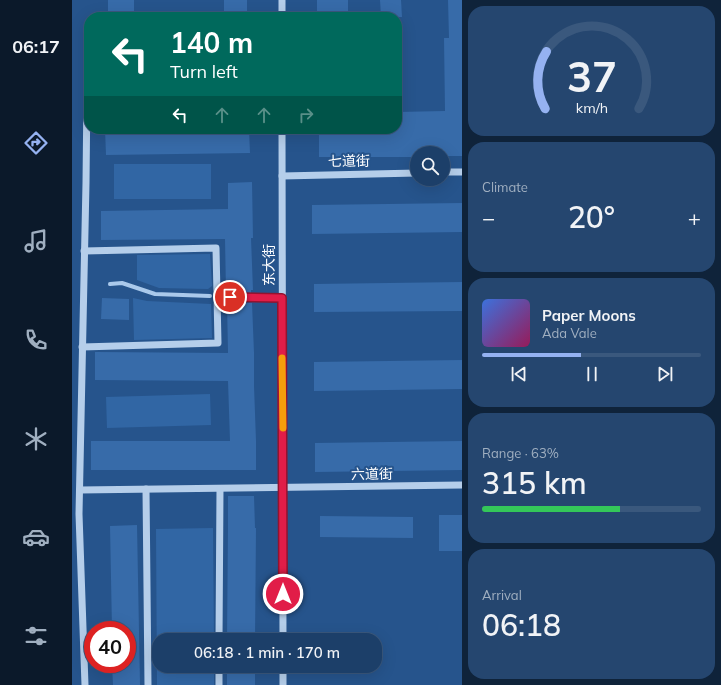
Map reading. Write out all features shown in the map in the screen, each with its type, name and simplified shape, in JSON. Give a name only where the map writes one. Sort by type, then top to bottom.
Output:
[{"type":"street","points":[[282,0],[282,12]]},
{"type":"street","points":[[86,134],[79,515],[86,685]]},
{"type":"street","name":"东大街","points":[[282,134],[283,633]]},
{"type":"street","points":[[450,172],[462,172]]},
{"type":"street","name":"七道街","points":[[282,176],[410,173]]},
{"type":"street","points":[[82,346],[218,343],[216,248],[84,251]]},
{"type":"street","points":[[217,297],[282,298]]},
{"type":"street","name":"六道街","points":[[80,490],[462,485]]},
{"type":"street","points":[[219,633],[220,489]]},
{"type":"street","points":[[146,490],[148,685]]},
{"type":"street","points":[[219,673],[219,685]]},
{"type":"street","points":[[282,673],[282,685]]},
{"type":"shaded area","points":[[114,164],[211,164],[211,199],[114,199]]},
{"type":"shaded area","points":[[210,254],[212,286],[208,289],[159,288],[137,280],[137,255]]},
{"type":"shaded area","points":[[133,298],[147,301],[211,304],[212,338],[134,340]]},
{"type":"shaded area","points":[[210,394],[211,425],[107,428],[106,397]]},
{"type":"shaded area","points":[[213,528],[214,633],[157,633],[156,529]]},
{"type":"shaded area","points":[[157,673],[214,673],[214,685],[157,685]]},
{"type":"building","points":[[108,0],[134,0],[134,12],[108,12]]},
{"type":"building","points":[[224,0],[247,0],[247,12],[224,12]]},
{"type":"building","points":[[317,0],[348,0],[348,12],[317,12]]},
{"type":"building","points":[[380,0],[401,0],[402,12],[381,12]]},
{"type":"building","points":[[448,0],[462,0],[462,156],[450,156],[450,146],[410,146],[410,157],[319,157],[319,134],[402,134],[402,112],[445,111],[444,38],[449,38]]},
{"type":"building","points":[[105,134],[249,134],[250,153],[106,155]]},
{"type":"building","points":[[252,182],[253,238],[251,238],[253,290],[251,290],[251,293],[226,292],[225,239],[101,240],[101,211],[228,209],[228,183]]},
{"type":"building","points":[[462,203],[462,232],[312,234],[312,205]]},
{"type":"building","points":[[462,282],[462,311],[314,312],[314,284]]},
{"type":"building","points":[[102,298],[129,299],[129,320],[101,319]]},
{"type":"building","points":[[227,302],[252,303],[256,470],[91,470],[91,441],[230,441],[228,381],[95,380],[95,352],[228,353]]},
{"type":"building","points":[[462,360],[462,389],[314,391],[314,362]]},
{"type":"building","points":[[462,441],[462,470],[315,472],[315,443]]},
{"type":"building","points":[[228,496],[254,496],[256,528],[255,633],[227,633]]},
{"type":"building","points":[[439,515],[462,515],[462,551],[439,551]]},
{"type":"building","points":[[320,516],[413,517],[413,538],[320,537]]},
{"type":"building","points":[[137,525],[140,685],[113,685],[112,673],[136,673],[136,621],[112,621],[110,526]]},
{"type":"building","points":[[227,673],[255,673],[255,685],[227,685]]},
{"type":"waterway","points":[[110,284],[122,283],[155,294],[210,296]]},
{"type":"slow traffic","points":[[282,358],[283,428]]},
{"type":"route","points":[[230,297],[282,298],[283,594]]}]
